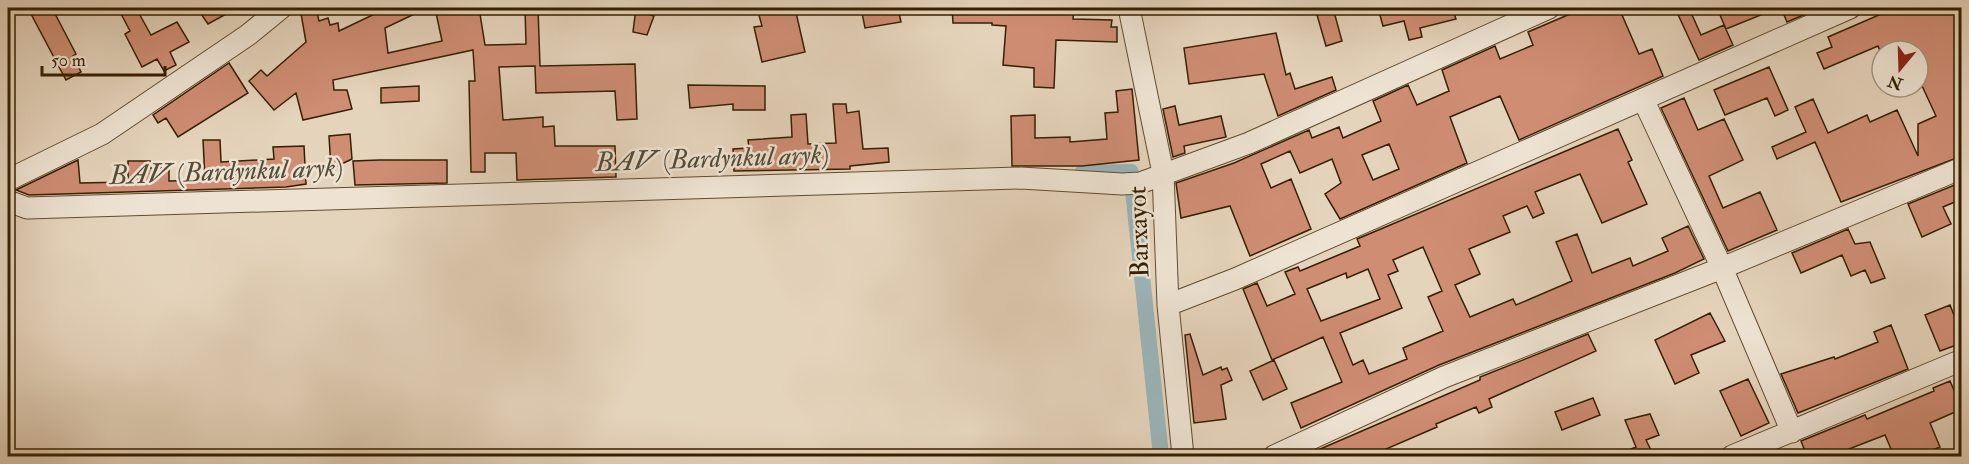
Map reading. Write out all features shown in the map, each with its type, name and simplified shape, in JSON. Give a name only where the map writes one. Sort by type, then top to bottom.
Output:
[{"type":"street","points":[[8,180],[102,134],[248,35],[281,8]]},
{"type":"street","name":"Barxayot","points":[[1130,8],[1163,173],[1168,305],[1183,456]]},
{"type":"street","points":[[17,204],[1021,178],[1131,184],[1249,143],[1550,8]]},
{"type":"street","points":[[1168,305],[1236,279],[1850,8]]},
{"type":"street","points":[[1643,99],[1722,268],[1792,432]]},
{"type":"street","points":[[1274,456],[1444,377],[1722,268],[1962,168]]},
{"type":"street","points":[[1732,456],[1962,360]]},
{"type":"building","points":[[39,8],[52,8],[76,54],[73,56],[81,72],[66,80],[30,12]]},
{"type":"building","points":[[118,8],[136,8],[151,35],[177,22],[189,42],[170,52],[176,65],[164,71],[157,59],[142,67],[125,34],[130,31]]},
{"type":"building","points":[[197,8],[237,8],[208,24]]},
{"type":"building","points":[[300,8],[316,8],[319,21],[328,18],[330,25],[338,23],[339,31],[387,8],[427,8],[385,28],[388,53],[442,41],[435,8],[479,8],[485,45],[526,44],[525,8],[538,8],[540,66],[635,64],[637,119],[617,120],[615,91],[536,93],[535,66],[499,67],[503,120],[543,117],[543,127],[554,126],[555,146],[615,146],[616,177],[517,180],[516,153],[485,153],[485,172],[471,172],[469,81],[475,81],[473,50],[333,80],[334,90],[347,90],[352,109],[303,120],[296,93],[274,110],[249,81],[261,70],[267,76],[306,42]]},
{"type":"building","points":[[636,8],[649,8],[650,15],[654,16],[647,35],[633,32]]},
{"type":"building","points":[[757,8],[795,8],[805,52],[762,62],[754,27],[762,26]]},
{"type":"building","points":[[861,8],[898,8],[901,22],[865,28]]},
{"type":"building","points":[[952,8],[1074,8],[1073,19],[1112,20],[1111,27],[1117,27],[1117,42],[1056,40],[1054,88],[1034,87],[1034,68],[1003,65],[1006,26],[992,25],[992,23],[953,23]]},
{"type":"building","points":[[1315,8],[1333,8],[1342,41],[1326,46]]},
{"type":"building","points":[[1378,8],[1452,8],[1456,19],[1420,28],[1422,37],[1409,40],[1404,21],[1383,26]]},
{"type":"building","points":[[1584,8],[1619,8],[1639,54],[1652,49],[1663,76],[1519,140],[1500,96],[1450,117],[1467,163],[1340,219],[1325,194],[1341,183],[1332,159],[1300,173],[1290,151],[1261,164],[1271,188],[1291,179],[1311,229],[1250,256],[1230,206],[1181,218],[1176,183],[1234,163],[1309,130],[1312,138],[1339,127],[1343,138],[1381,121],[1373,101],[1408,85],[1417,105],[1449,91],[1442,70],[1495,46],[1500,59],[1533,45],[1528,32]],"holes":[[[1389,144],[1399,169],[1373,180],[1362,155]]]},
{"type":"building","points":[[1675,8],[1689,8],[1701,35],[1724,25],[1733,45],[1699,60]]},
{"type":"building","points":[[1717,8],[1778,8],[1726,29]]},
{"type":"building","points":[[1781,8],[1820,8],[1787,22]]},
{"type":"building","points":[[1895,8],[1962,8],[1962,24],[1957,26],[1962,38],[1962,156],[1841,202],[1815,142],[1777,159],[1772,147],[1806,132],[1795,107],[1813,99],[1828,133],[1867,115],[1870,122],[1897,110],[1918,156],[1918,124],[1936,116],[1928,99],[1930,99],[1930,39],[1870,39],[1870,49],[1824,69],[1817,53],[1832,47],[1828,37]]},
{"type":"building","points":[[1276,33],[1286,75],[1290,73],[1295,89],[1332,77],[1336,90],[1278,116],[1264,74],[1189,84],[1184,48]]},
{"type":"building","points":[[229,63],[248,93],[178,137],[166,118],[158,123],[153,115]]},
{"type":"building","points":[[1769,67],[1788,110],[1775,116],[1767,98],[1725,115],[1714,90]]},
{"type":"building","points":[[688,85],[765,86],[765,110],[733,110],[733,104],[690,108]]},
{"type":"building","points":[[419,86],[419,101],[381,103],[381,88]]},
{"type":"building","points":[[1132,89],[1139,160],[1082,166],[1012,166],[1011,116],[1035,115],[1035,138],[1070,137],[1070,142],[1107,139],[1105,113],[1118,112],[1116,91]]},
{"type":"building","points":[[1684,98],[1698,130],[1724,119],[1743,160],[1709,176],[1723,208],[1760,192],[1777,230],[1728,251],[1661,108]]},
{"type":"building","points":[[833,104],[846,104],[847,113],[859,111],[863,149],[888,148],[889,162],[850,166],[850,169],[734,171],[733,149],[749,148],[748,140],[792,137],[791,115],[806,114],[808,144],[836,143]]},
{"type":"building","points":[[1175,106],[1179,125],[1221,116],[1226,137],[1184,146],[1185,153],[1173,157],[1163,109]]},
{"type":"building","points":[[1618,129],[1632,160],[1628,162],[1647,204],[1602,223],[1580,174],[1535,192],[1544,213],[1533,218],[1527,206],[1503,216],[1510,232],[1469,249],[1480,274],[1455,285],[1470,317],[1513,299],[1516,305],[1572,281],[1556,242],[1577,234],[1592,273],[1630,258],[1633,266],[1668,251],[1662,238],[1688,226],[1704,259],[1675,273],[1439,365],[1301,428],[1291,403],[1342,382],[1323,337],[1272,360],[1243,289],[1257,283],[1267,306],[1295,294],[1285,272],[1298,267],[1300,271],[1360,246],[1357,239]],"holes":[[[1423,247],[1442,291],[1428,297],[1443,331],[1403,348],[1407,359],[1369,374],[1363,360],[1353,365],[1340,333],[1402,308],[1388,275],[1398,271],[1393,260]],[[1368,269],[1380,299],[1321,321],[1307,289],[1346,273],[1347,278]]]},
{"type":"building","points":[[350,134],[352,159],[331,169],[329,136]]},
{"type":"building","points":[[203,140],[220,140],[221,162],[274,159],[273,147],[304,146],[306,184],[286,187],[29,195],[16,190],[78,160],[80,183],[128,182],[128,161],[150,161],[150,168],[169,168],[169,181],[205,180]]},
{"type":"building","points":[[447,160],[447,183],[355,185],[353,161]]},
{"type":"building","points":[[1962,182],[1962,199],[1943,207],[1951,224],[1922,237],[1908,204]]},
{"type":"building","points":[[1848,229],[1855,244],[1870,242],[1885,278],[1871,283],[1865,270],[1851,276],[1842,255],[1801,273],[1792,253]]},
{"type":"building","points":[[1950,305],[1954,315],[1962,312],[1962,343],[1940,351],[1925,315]]},
{"type":"building","points":[[1710,313],[1725,341],[1691,355],[1699,373],[1675,384],[1655,340]]},
{"type":"building","points":[[1891,325],[1908,369],[1798,413],[1781,374],[1834,357],[1835,359],[1878,342],[1874,332]]},
{"type":"building","points":[[1190,334],[1203,375],[1221,367],[1222,370],[1227,368],[1232,380],[1221,385],[1226,419],[1194,423],[1185,335]]},
{"type":"building","points":[[1588,334],[1596,351],[1489,399],[1492,407],[1479,413],[1476,407],[1436,424],[1437,427],[1379,452],[1381,456],[1304,456],[1480,380],[1480,377]]},
{"type":"building","points":[[1274,360],[1287,389],[1263,400],[1250,371]]},
{"type":"building","points":[[1748,379],[1769,423],[1741,436],[1720,391]]},
{"type":"building","points":[[1950,381],[1962,409],[1930,423],[1940,447],[1918,456],[1894,456],[1885,435],[1831,456],[1807,456],[1801,441],[1865,415],[1867,419],[1934,391],[1933,388]]},
{"type":"building","points":[[1593,398],[1600,415],[1562,430],[1555,412]]},
{"type":"building","points":[[1650,414],[1659,435],[1646,440],[1654,456],[1614,456],[1636,447],[1625,420]]},
{"type":"waterway","name":"BAV (Bardynkul aryk)","points":[[1082,173],[1131,172],[1161,456]]}]
